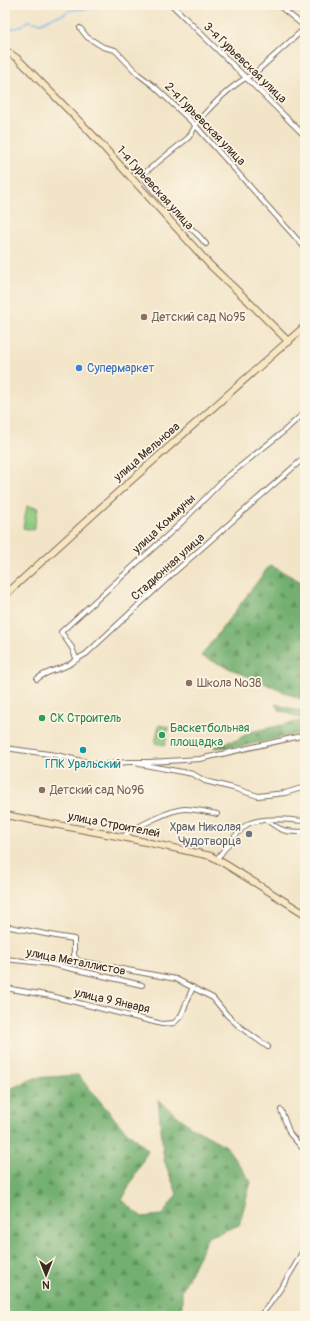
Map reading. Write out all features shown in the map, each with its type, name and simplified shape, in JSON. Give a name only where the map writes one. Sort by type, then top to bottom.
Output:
[{"type":"main road","name":"1-я Гурьевская улица","points":[[5,50],[18,59],[31,72],[95,138],[210,265],[289,342]]},
{"type":"main road","name":"улица Мельнова","points":[[5,595],[162,452],[289,342],[305,326]]},
{"type":"main road","name":"улица Строителей","points":[[5,815],[122,837],[205,855],[217,859],[305,914]]},
{"type":"street","name":"3-я Гурьевская улица","points":[[172,5],[305,136]]},
{"type":"street","points":[[206,244],[152,189],[143,177],[143,174],[188,138],[195,125],[215,103],[245,77],[255,73],[305,27],[278,5]]},
{"type":"street","name":"2-я Гурьевская улица","points":[[80,28],[87,37],[103,47],[115,50],[138,74],[155,87],[195,125],[305,248]]},
{"type":"street","name":"улица Коммуны","points":[[76,658],[72,648],[61,632],[182,522],[223,480],[283,432],[305,412]]},
{"type":"street","name":"Стадионная улица","points":[[37,679],[42,675],[70,664],[76,658],[86,654],[170,576],[305,457]]},
{"type":"street","points":[[5,748],[56,755],[100,766],[128,762],[200,759],[305,735]]},
{"type":"street","points":[[128,762],[192,774],[205,781],[258,796],[285,793],[305,787]]},
{"type":"street","points":[[122,837],[131,831],[175,811],[186,809],[217,814]]},
{"type":"street","points":[[267,820],[275,827],[286,832],[305,832]]},
{"type":"street","points":[[217,859],[248,823],[267,820],[305,821]]},
{"type":"street","name":"улица Металлистов","points":[[5,926],[61,937],[74,938],[74,956],[79,961],[176,979],[193,986],[213,998],[227,1015],[240,1027],[268,1047]]},
{"type":"street","name":"улица Металлистов","points":[[5,959],[51,964],[142,985]]},
{"type":"street","name":"улица 9 Января","points":[[5,988],[51,996],[162,1024],[174,1023],[181,1016],[193,986]]},
{"type":"street","points":[[281,1110],[290,1134],[305,1151]]},
{"type":"street","points":[[260,1316],[272,1302],[292,1272],[305,1248]]},
{"type":"green space","points":[[27,506],[38,508],[34,530],[23,528]]},
{"type":"green space","points":[[270,565],[305,584],[305,701],[201,656]]},
{"type":"green space","points":[[275,704],[300,711],[305,710],[305,720],[279,710]]},
{"type":"green space","points":[[305,720],[305,732],[243,746],[214,748],[216,745],[237,740],[250,732]]},
{"type":"green space","name":"Баскетбольная площадка","points":[[159,725],[168,727],[165,745],[155,743]]},
{"type":"green space","points":[[78,1075],[120,1125],[148,1150],[122,1200],[142,1217],[162,1215],[177,1194],[164,1160],[158,1100],[191,1127],[226,1146],[251,1182],[239,1225],[208,1237],[182,1290],[182,1316],[5,1316],[5,1091],[35,1078]]},
{"type":"waterway","points":[[5,30],[20,27],[28,21],[41,23],[65,14],[70,10],[96,8],[101,5]]},
{"type":"place","name":"Детский сад №95","points":[[144,317]]},
{"type":"place","name":"Супермаркет","points":[[79,368]]},
{"type":"place","name":"Школа №38","points":[[189,683]]},
{"type":"place","name":"СК Строитель","points":[[42,718]]},
{"type":"place","name":"Баскетбольная площадка","points":[[162,735]]},
{"type":"place","name":"ГПК Уральский","points":[[83,750]]},
{"type":"place","name":"Детский сад №96","points":[[42,790]]},
{"type":"place","name":"Храм Николая Чудотворца","points":[[249,834]]}]
